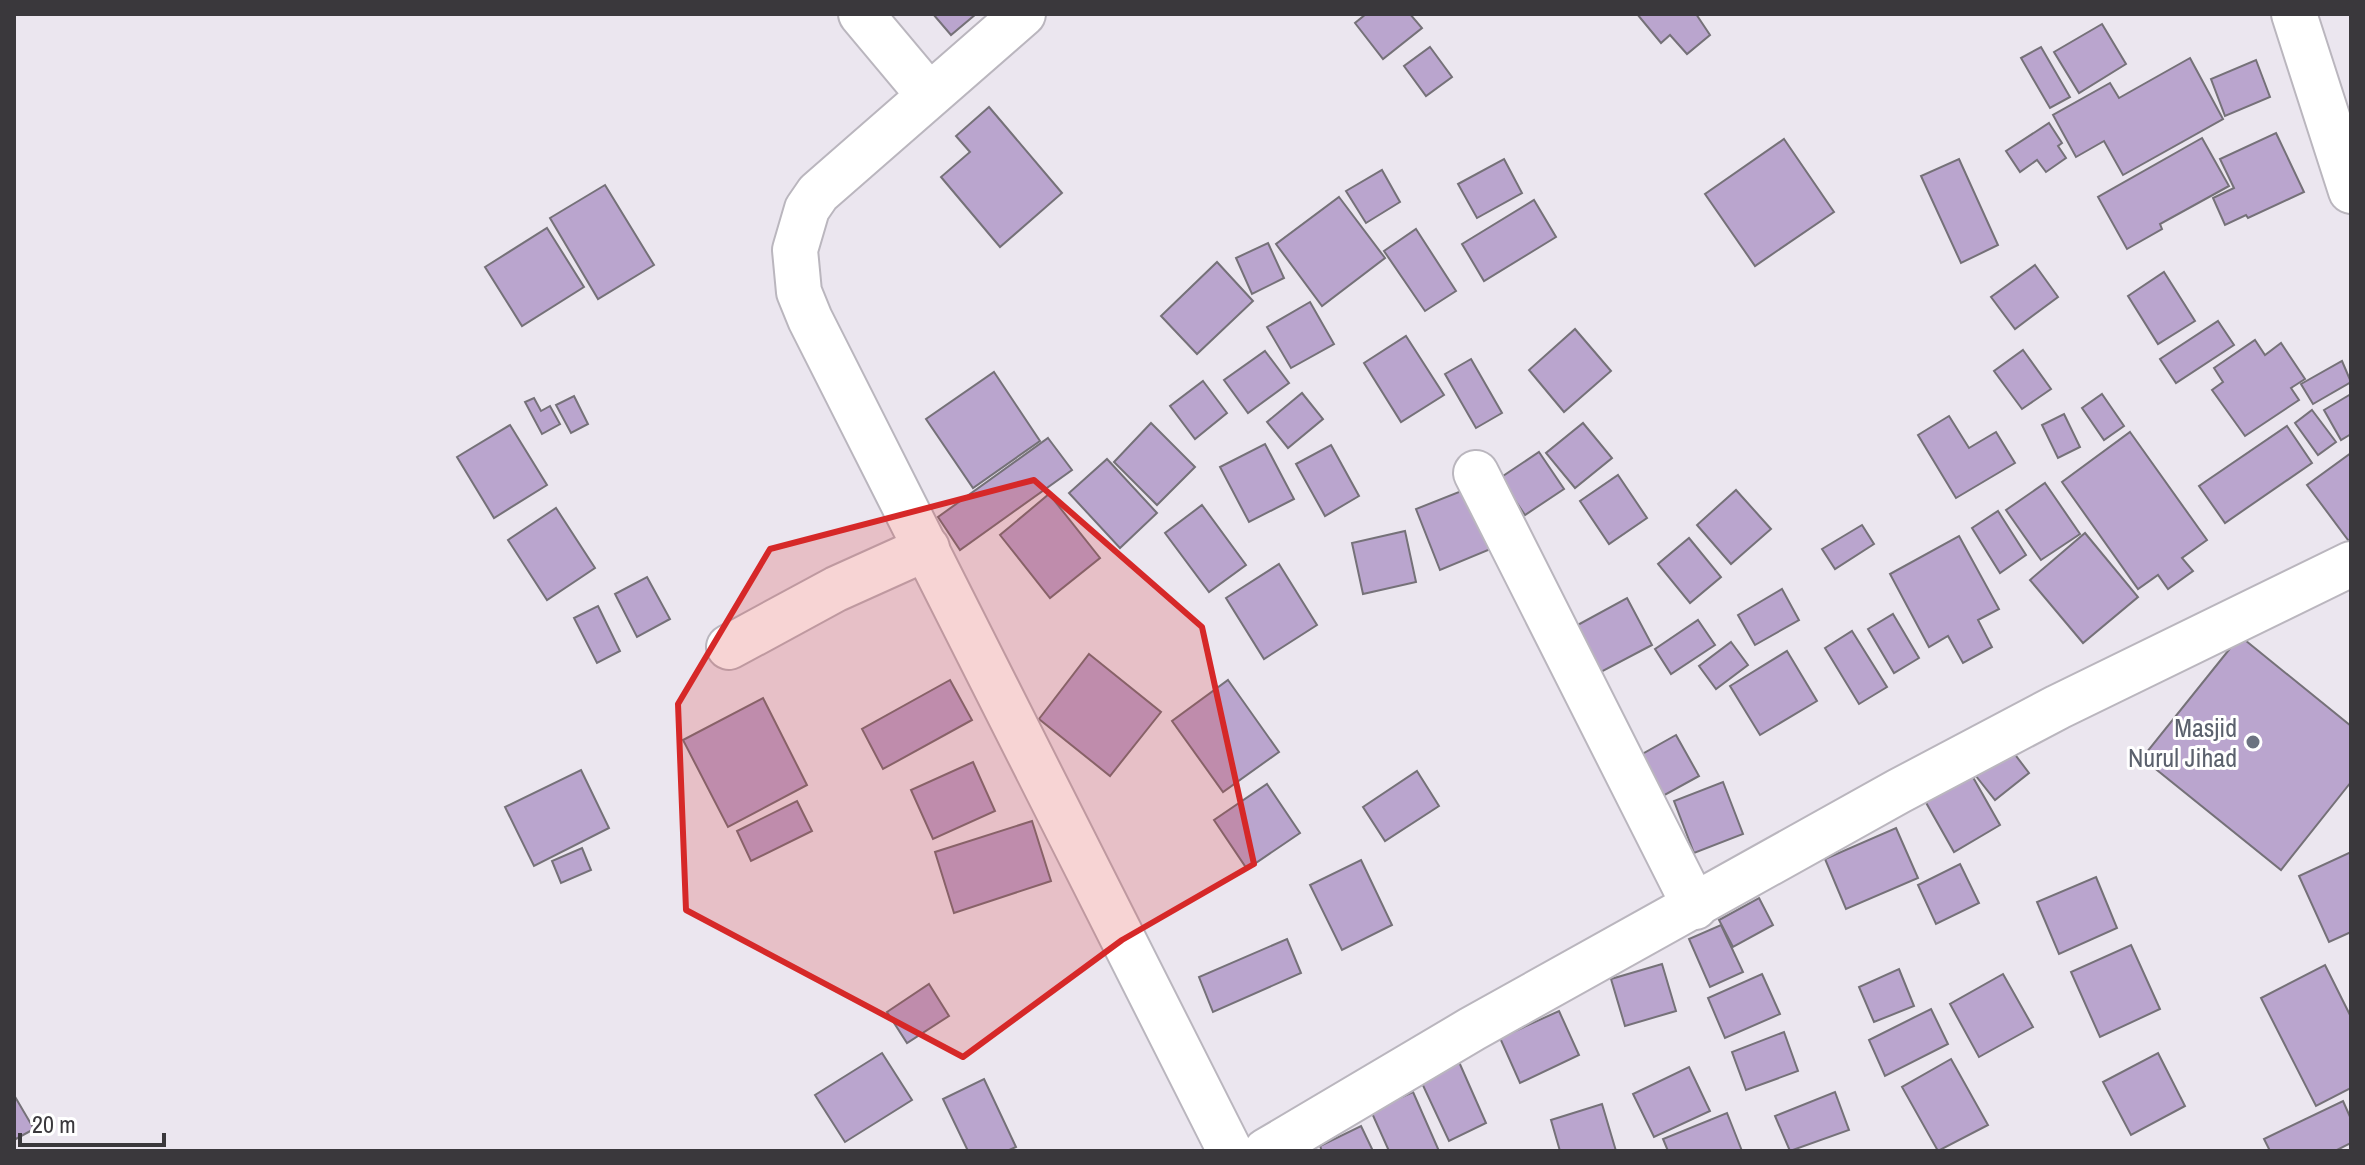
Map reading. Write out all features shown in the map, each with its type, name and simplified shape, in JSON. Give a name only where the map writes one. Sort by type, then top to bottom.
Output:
[{"type":"street","points":[[861,14],[928,94]]},
{"type":"street","points":[[1023,14],[818,193],[807,209],[795,250],[799,292],[1230,1151]]},
{"type":"street","points":[[2294,14],[2351,191]]},
{"type":"street","points":[[1476,473],[1695,907]]},
{"type":"street","points":[[729,647],[836,589],[927,548]]},
{"type":"street","points":[[1266,1151],[1472,1029],[2005,735],[2351,564]]},
{"type":"highlighted area","points":[[1034,480],[1202,627],[1254,864],[1122,940],[963,1057],[686,910],[678,704],[770,549]]},
{"type":"building","points":[[933,14],[976,14],[951,35]]},
{"type":"building","points":[[1366,14],[1410,14],[1422,28],[1383,59],[1355,23]]},
{"type":"building","points":[[1637,14],[1696,14],[1710,35],[1687,54],[1670,35],[1661,43]]},
{"type":"building","points":[[2102,24],[2126,64],[2079,93],[2054,52]]},
{"type":"building","points":[[1430,47],[1452,77],[1426,96],[1404,66]]},
{"type":"building","points":[[2041,47],[2070,97],[2050,108],[2021,58]]},
{"type":"building","points":[[2190,58],[2223,119],[2123,175],[2104,141],[2076,157],[2053,115],[2110,83],[2119,98]]},
{"type":"building","points":[[2256,60],[2270,97],[2225,116],[2211,79]]},
{"type":"building","points":[[989,107],[1062,193],[1000,247],[941,177],[970,152],[956,136]]},
{"type":"building","points":[[2049,123],[2062,143],[2058,146],[2066,158],[2046,172],[2037,160],[2020,172],[2006,151]]},
{"type":"building","points":[[2276,133],[2304,192],[2248,218],[2246,215],[2225,225],[2213,198],[2234,188],[2220,159]]},
{"type":"building","points":[[2202,138],[2229,186],[2160,224],[2162,229],[2127,249],[2098,197]]},
{"type":"building","points":[[1784,139],[1834,212],[1755,266],[1705,194]]},
{"type":"building","points":[[1504,159],[1522,193],[1477,218],[1458,184]]},
{"type":"building","points":[[1959,159],[1998,245],[1961,263],[1921,176]]},
{"type":"building","points":[[1382,170],[1400,202],[1366,223],[1346,191]]},
{"type":"building","points":[[605,185],[654,265],[598,299],[550,218]]},
{"type":"building","points":[[1339,197],[1385,258],[1322,306],[1276,244]]},
{"type":"building","points":[[1534,200],[1556,237],[1484,281],[1462,244]]},
{"type":"building","points":[[547,228],[584,287],[522,326],[485,267]]},
{"type":"building","points":[[1416,229],[1456,291],[1425,311],[1384,251]]},
{"type":"building","points":[[1268,243],[1284,278],[1252,294],[1236,258]]},
{"type":"building","points":[[1217,262],[1253,301],[1197,354],[1161,316]]},
{"type":"building","points":[[2035,265],[2058,297],[2015,329],[1991,297]]},
{"type":"building","points":[[2164,272],[2195,321],[2158,344],[2128,296]]},
{"type":"building","points":[[1310,302],[1334,344],[1291,368],[1267,327]]},
{"type":"building","points":[[2218,321],[2234,345],[2176,383],[2160,359]]},
{"type":"building","points":[[1575,329],[1611,371],[1564,412],[1529,370]]},
{"type":"building","points":[[1406,336],[1444,395],[1401,422],[1364,363]]},
{"type":"building","points":[[2255,340],[2265,355],[2281,343],[2305,379],[2291,388],[2299,400],[2245,436],[2212,390],[2223,382],[2214,368]]},
{"type":"building","points":[[2023,350],[2051,389],[2022,409],[1994,371]]},
{"type":"building","points":[[1265,351],[1289,383],[1248,413],[1224,380]]},
{"type":"building","points":[[1471,359],[1502,413],[1476,428],[1445,374]]},
{"type":"building","points":[[2342,361],[2351,382],[2313,404],[2301,384]]},
{"type":"building","points":[[994,372],[1040,441],[973,488],[926,419]]},
{"type":"building","points":[[1203,381],[1227,413],[1195,439],[1170,406]]},
{"type":"building","points":[[1302,393],[1323,419],[1288,448],[1267,422]]},
{"type":"building","points":[[2102,394],[2124,426],[2104,440],[2082,408]]},
{"type":"building","points":[[2351,394],[2351,434],[2341,440],[2324,410]]},
{"type":"building","points":[[574,396],[588,424],[571,433],[556,405]]},
{"type":"building","points":[[534,398],[541,411],[550,406],[560,424],[542,434],[525,402]]},
{"type":"building","points":[[2312,410],[2336,442],[2318,455],[2295,423]]},
{"type":"building","points":[[2064,414],[2080,447],[2058,458],[2042,425]]},
{"type":"building","points":[[1949,416],[1969,448],[1996,432],[2015,463],[1956,498],[1918,435]]},
{"type":"building","points":[[1151,423],[1195,467],[1157,505],[1114,462]]},
{"type":"building","points":[[1583,423],[1612,458],[1575,488],[1546,453]]},
{"type":"building","points":[[510,425],[547,485],[494,518],[457,457]]},
{"type":"building","points":[[2287,426],[2312,463],[2225,523],[2199,486]]},
{"type":"building","points":[[2130,432],[2207,540],[2182,558],[2193,571],[2168,589],[2158,575],[2138,589],[2062,482]]},
{"type":"building","points":[[1048,438],[1072,470],[960,550],[938,517]]},
{"type":"building","points":[[1265,444],[1294,499],[1249,522],[1220,467]]},
{"type":"building","points":[[1331,445],[1359,496],[1325,516],[1296,464]]},
{"type":"building","points":[[1539,452],[1564,489],[1525,515],[1500,478]]},
{"type":"building","points":[[2351,453],[2351,544],[2307,485]]},
{"type":"building","points":[[1107,459],[1157,513],[1120,548],[1069,493]]},
{"type":"building","points":[[1618,475],[1647,518],[1609,544],[1580,501]]},
{"type":"building","points":[[2045,483],[2080,534],[2041,560],[2006,510]]},
{"type":"building","points":[[1469,488],[1493,548],[1440,570],[1416,509]]},
{"type":"building","points":[[1736,490],[1771,529],[1731,564],[1697,525]]},
{"type":"building","points":[[1049,494],[1100,558],[1050,598],[1000,535]]},
{"type":"building","points":[[1202,505],[1246,565],[1209,592],[1165,533]]},
{"type":"building","points":[[556,508],[595,568],[547,600],[508,540]]},
{"type":"building","points":[[1998,511],[2026,555],[2000,573],[1972,528]]},
{"type":"building","points":[[1862,525],[1874,544],[1835,569],[1822,549]]},
{"type":"building","points":[[1405,531],[1416,582],[1363,594],[1352,543]]},
{"type":"building","points":[[2085,533],[2138,597],[2083,643],[2030,580]]},
{"type":"building","points":[[1959,536],[1999,609],[1978,620],[1992,647],[1963,663],[1948,636],[1929,647],[1890,574]]},
{"type":"building","points":[[1689,538],[1721,577],[1690,603],[1658,564]]},
{"type":"building","points":[[1279,564],[1317,625],[1264,659],[1226,598]]},
{"type":"building","points":[[647,577],[670,619],[637,637],[615,594]]},
{"type":"building","points":[[1782,589],[1799,620],[1755,645],[1738,615]]},
{"type":"building","points":[[1627,598],[1652,645],[1599,673],[1574,627]]},
{"type":"building","points":[[598,606],[620,651],[597,663],[574,618]]},
{"type":"building","points":[[1893,614],[1919,658],[1894,673],[1868,629]]},
{"type":"building","points":[[1698,620],[1715,645],[1671,674],[1655,649]]},
{"type":"building","points":[[1852,631],[1887,687],[1859,704],[1825,648]]},
{"type":"building","name":"Masjid Nurul Jihad","points":[[2240,636],[2351,726],[2351,782],[2281,870],[2142,758]]},
{"type":"building","points":[[1731,642],[1748,665],[1716,689],[1699,666]]},
{"type":"building","points":[[1787,651],[1817,701],[1760,735],[1730,686]]},
{"type":"building","points":[[1089,654],[1161,712],[1110,776],[1039,719]]},
{"type":"building","points":[[950,680],[972,720],[883,769],[862,729]]},
{"type":"building","points":[[1228,680],[1279,752],[1223,792],[1172,721]]},
{"type":"building","points":[[763,698],[807,785],[728,827],[683,740]]},
{"type":"building","points":[[1676,735],[1699,776],[1652,802],[1630,761]]},
{"type":"building","points":[[2007,744],[2029,773],[1995,800],[1972,771]]},
{"type":"building","points":[[973,762],[995,811],[933,839],[911,790]]},
{"type":"building","points":[[581,770],[609,828],[534,866],[505,807]]},
{"type":"building","points":[[1417,771],[1439,806],[1385,841],[1363,807]]},
{"type":"building","points":[[1970,772],[2000,825],[1954,852],[1924,799]]},
{"type":"building","points":[[1723,782],[1743,834],[1694,853],[1674,801]]},
{"type":"building","points":[[1267,784],[1300,833],[1247,869],[1214,820]]},
{"type":"building","points":[[797,801],[812,831],[751,861],[737,831]]},
{"type":"building","points":[[1032,821],[1051,881],[954,913],[935,852]]},
{"type":"building","points":[[1896,828],[1918,878],[1846,909],[1825,859]]},
{"type":"building","points":[[582,848],[591,870],[561,883],[552,861]]},
{"type":"building","points":[[2351,852],[2351,932],[2329,942],[2299,876]]},
{"type":"building","points":[[1361,860],[1392,925],[1342,950],[1310,885]]},
{"type":"building","points":[[1960,864],[1979,903],[1936,924],[1918,885]]},
{"type":"building","points":[[2096,877],[2117,928],[2059,954],[2037,902]]},
{"type":"building","points":[[1759,898],[1773,925],[1733,947],[1719,920]]},
{"type":"building","points":[[1721,925],[1743,972],[1710,987],[1689,939]]},
{"type":"building","points":[[1287,939],[1301,973],[1213,1012],[1199,977]]},
{"type":"building","points":[[2131,945],[2160,1009],[2100,1037],[2071,972]]},
{"type":"building","points":[[1662,964],[1676,1011],[1625,1026],[1611,979]]},
{"type":"building","points":[[2325,965],[2351,1017],[2351,1088],[2316,1106],[2261,998]]},
{"type":"building","points":[[1899,969],[1914,1006],[1874,1022],[1859,987]]},
{"type":"building","points":[[1762,974],[1780,1014],[1725,1038],[1708,998]]},
{"type":"building","points":[[2003,974],[2033,1027],[1979,1057],[1950,1004]]},
{"type":"building","points":[[929,984],[949,1016],[907,1043],[887,1012]]},
{"type":"building","points":[[1931,1009],[1948,1044],[1885,1076],[1869,1040]]},
{"type":"building","points":[[1559,1011],[1579,1055],[1520,1083],[1500,1038]]},
{"type":"building","points":[[1784,1032],[1798,1071],[1746,1090],[1732,1052]]},
{"type":"building","points":[[882,1053],[912,1100],[845,1142],[815,1095]]},
{"type":"building","points":[[2158,1053],[2185,1106],[2131,1135],[2103,1082]]},
{"type":"building","points":[[1951,1059],[1988,1125],[1938,1151],[1902,1087]]},
{"type":"building","points":[[1459,1062],[1486,1123],[1449,1141],[1420,1079]]},
{"type":"building","points":[[1689,1067],[1710,1111],[1654,1137],[1633,1094]]},
{"type":"building","points":[[984,1079],[1016,1147],[1007,1151],[968,1151],[943,1099]]},
{"type":"building","points":[[1413,1092],[1439,1151],[1389,1151],[1371,1111]]},
{"type":"building","points":[[1835,1092],[1849,1130],[1790,1151],[1775,1116]]},
{"type":"building","points":[[14,1095],[34,1129],[14,1140]]},
{"type":"building","points":[[2343,1101],[2351,1119],[2351,1143],[2335,1151],[2270,1151],[2264,1139]]},
{"type":"building","points":[[1602,1104],[1616,1151],[1560,1151],[1551,1120]]},
{"type":"building","points":[[1727,1113],[1742,1151],[1668,1151],[1663,1139]]},
{"type":"building","points":[[1361,1126],[1373,1151],[1322,1151],[1320,1146]]},
{"type":"place","name":"Masjid Nurul Jihad","points":[[2253,742]]}]
